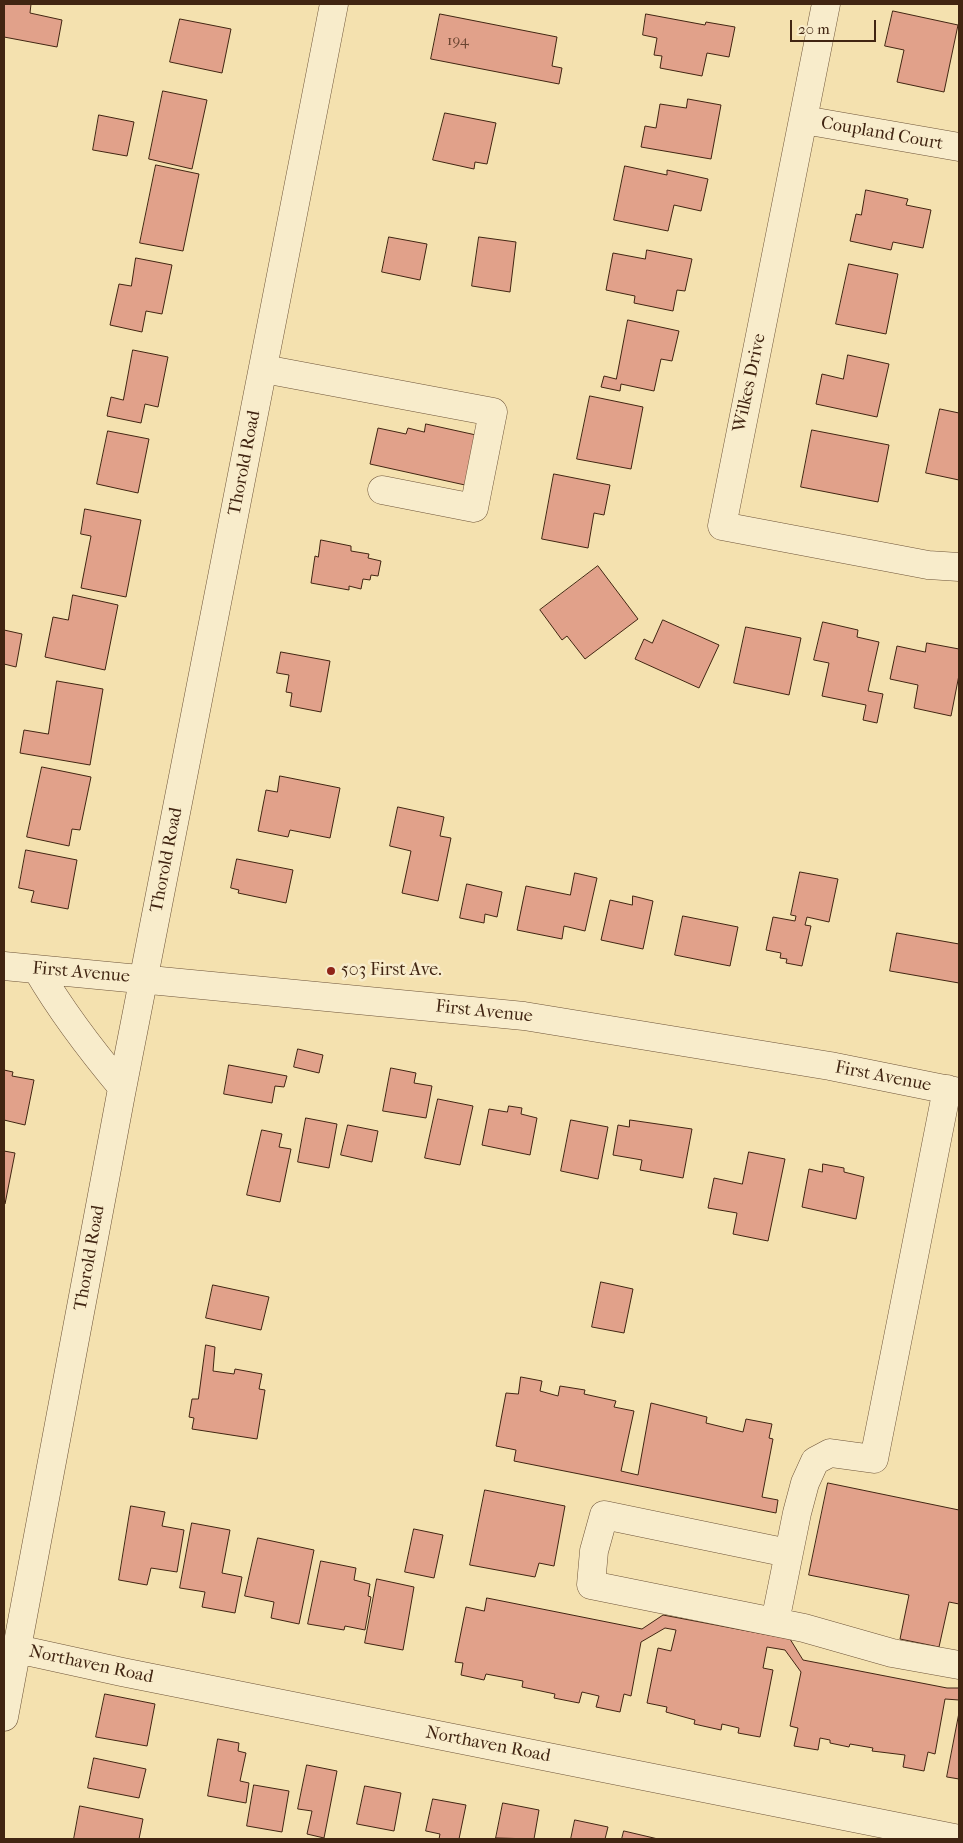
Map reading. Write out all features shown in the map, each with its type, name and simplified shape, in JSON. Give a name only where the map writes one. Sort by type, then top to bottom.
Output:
[{"type":"street","name":"Thorold Road","points":[[4,1717],[122,1087],[334,4]]},
{"type":"street","name":"Wilkes Drive","points":[[826,4],[722,526],[928,565],[959,567]]},
{"type":"street","name":"Coupland Court","points":[[804,120],[959,148]]},
{"type":"street","points":[[264,369],[493,412],[474,508],[382,490]]},
{"type":"street","name":"First Avenue","points":[[4,966],[524,1016],[830,1066],[953,1090]]},
{"type":"street","points":[[38,970],[59,1006],[94,1054],[122,1087]]},
{"type":"street","points":[[775,1622],[788,1553],[805,1483],[815,1461],[830,1453],[874,1459],[953,1090]]},
{"type":"street","points":[[788,1553],[604,1515],[594,1551],[591,1585],[775,1622],[892,1653],[959,1665]]},
{"type":"street","name":"Northaven Road","points":[[17,1649],[132,1674],[959,1839]]},
{"type":"building","points":[[4,4],[31,4],[30,13],[62,20],[57,47],[4,37]]},
{"type":"building","points":[[893,11],[958,25],[944,92],[897,82],[904,50],[885,46]]},
{"type":"building","points":[[440,14],[557,37],[552,66],[562,68],[559,84],[431,59]]},
{"type":"building","points":[[646,14],[705,25],[706,22],[735,27],[729,57],[707,53],[702,76],[660,68],[662,56],[654,55],[657,38],[643,35]]},
{"type":"building","points":[[180,19],[231,29],[222,73],[170,62]]},
{"type":"building","points":[[163,91],[207,100],[192,169],[149,159]]},
{"type":"building","points":[[688,99],[721,105],[711,159],[641,147],[645,126],[656,128],[660,104],[686,108]]},
{"type":"building","points":[[445,113],[496,123],[487,164],[475,162],[474,169],[433,160]]},
{"type":"building","points":[[99,115],[134,122],[127,156],[93,150]]},
{"type":"building","points":[[156,165],[199,174],[183,251],[140,243]]},
{"type":"building","points":[[625,166],[667,175],[667,170],[708,179],[701,211],[674,205],[668,231],[614,220]]},
{"type":"building","points":[[866,190],[908,199],[906,205],[931,210],[923,248],[893,242],[891,250],[850,241],[856,214],[861,215]]},
{"type":"building","points":[[389,237],[427,244],[420,280],[382,272]]},
{"type":"building","points":[[479,237],[516,242],[510,292],[472,286]]},
{"type":"building","points":[[647,250],[692,259],[685,291],[677,290],[673,311],[634,303],[635,296],[606,290],[613,253],[645,259]]},
{"type":"building","points":[[136,258],[172,265],[162,314],[146,311],[142,332],[110,325],[119,284],[131,286]]},
{"type":"building","points":[[849,264],[898,274],[886,334],[836,324]]},
{"type":"building","points":[[628,320],[679,331],[672,361],[661,359],[654,391],[621,384],[620,391],[601,387],[604,376],[616,379]]},
{"type":"building","points":[[133,350],[168,357],[158,407],[145,404],[141,423],[107,416],[111,397],[123,400]]},
{"type":"building","points":[[848,355],[889,364],[877,417],[816,404],[822,374],[843,379]]},
{"type":"building","points":[[590,396],[643,407],[631,469],[577,459]]},
{"type":"building","points":[[940,409],[959,413],[959,480],[926,473]]},
{"type":"building","points":[[426,424],[476,435],[465,485],[370,464],[378,428],[406,434],[408,428],[424,432]]},
{"type":"building","points":[[812,430],[889,445],[878,502],[801,487]]},
{"type":"building","points":[[108,431],[149,439],[138,493],[97,484]]},
{"type":"building","points":[[554,474],[610,485],[604,515],[594,513],[588,548],[542,539]]},
{"type":"building","points":[[85,509],[141,520],[126,597],[81,588],[91,536],[81,534]]},
{"type":"building","points":[[321,540],[351,546],[351,551],[369,554],[368,558],[381,561],[378,576],[371,575],[370,580],[363,579],[361,589],[349,586],[349,590],[311,583],[315,556],[318,557]]},
{"type":"building","points":[[598,566],[638,619],[585,659],[567,636],[562,640],[540,610]]},
{"type":"building","points":[[73,595],[118,605],[105,670],[45,657],[53,617],[68,620]]},
{"type":"building","points":[[663,620],[719,645],[699,688],[635,659],[644,639],[652,643]]},
{"type":"building","points":[[823,622],[858,630],[857,637],[879,642],[868,691],[883,694],[877,723],[863,720],[866,705],[822,696],[829,663],[814,660]]},
{"type":"building","points":[[746,627],[801,638],[789,695],[734,683]]},
{"type":"building","points":[[4,630],[22,634],[16,667],[4,664]]},
{"type":"building","points":[[927,643],[959,649],[959,675],[951,716],[914,708],[918,685],[890,679],[897,646],[925,652]]},
{"type":"building","points":[[281,652],[330,661],[321,712],[290,706],[292,693],[286,692],[289,675],[277,673]]},
{"type":"building","points":[[57,681],[103,689],[90,765],[20,753],[24,730],[48,734]]},
{"type":"building","points":[[42,767],[91,777],[80,830],[72,829],[69,846],[27,837]]},
{"type":"building","points":[[280,776],[340,788],[330,838],[290,830],[288,837],[258,831],[266,790],[277,792]]},
{"type":"building","points":[[398,807],[444,817],[440,836],[451,838],[438,901],[402,893],[411,851],[390,846]]},
{"type":"building","points":[[26,850],[77,860],[68,909],[31,902],[34,891],[19,888]]},
{"type":"building","points":[[237,859],[293,870],[286,903],[238,893],[239,890],[231,888]]},
{"type":"building","points":[[800,872],[838,879],[829,922],[807,917],[805,925],[811,926],[802,966],[786,963],[787,959],[780,958],[781,953],[766,950],[773,917],[795,921],[796,916],[791,915]]},
{"type":"building","points":[[575,873],[597,878],[585,931],[564,926],[562,939],[517,930],[526,886],[570,895]]},
{"type":"building","points":[[467,884],[502,892],[497,917],[485,914],[484,923],[460,918]]},
{"type":"building","points":[[633,896],[653,901],[643,949],[601,940],[610,900],[632,905]]},
{"type":"building","points":[[683,916],[738,927],[730,966],[675,955]]},
{"type":"building","points":[[897,933],[959,944],[959,983],[890,971]]},
{"type":"building","points":[[298,1049],[323,1055],[319,1073],[294,1067]]},
{"type":"building","points":[[229,1065],[287,1076],[284,1087],[275,1086],[272,1103],[224,1094]]},
{"type":"building","points":[[391,1068],[416,1073],[414,1083],[432,1086],[426,1118],[383,1111]]},
{"type":"building","points":[[4,1070],[13,1072],[12,1076],[34,1080],[25,1125],[4,1120]]},
{"type":"building","points":[[438,1099],[473,1106],[460,1165],[425,1158]]},
{"type":"building","points":[[509,1106],[522,1108],[521,1114],[537,1118],[530,1155],[482,1145],[489,1109],[507,1112]]},
{"type":"building","points":[[306,1118],[337,1124],[329,1168],[298,1162]]},
{"type":"building","points":[[571,1120],[608,1127],[598,1179],[561,1171]]},
{"type":"building","points":[[630,1120],[692,1129],[683,1178],[640,1170],[642,1160],[613,1155],[618,1125],[629,1127]]},
{"type":"building","points":[[348,1125],[378,1131],[372,1162],[341,1155]]},
{"type":"building","points":[[262,1130],[282,1134],[279,1147],[291,1149],[280,1202],[247,1195]]},
{"type":"building","points":[[4,1151],[15,1153],[5,1204],[4,1203]]},
{"type":"building","points":[[749,1152],[785,1159],[768,1241],[733,1234],[737,1213],[708,1208],[714,1178],[742,1184]]},
{"type":"building","points":[[823,1164],[844,1168],[844,1172],[864,1177],[856,1219],[802,1207],[809,1169],[822,1172]]},
{"type":"building","points":[[601,1282],[633,1289],[624,1333],[592,1327]]},
{"type":"building","points":[[213,1285],[269,1297],[261,1330],[206,1318]]},
{"type":"building","points":[[206,1345],[215,1347],[213,1371],[234,1374],[235,1369],[262,1374],[259,1389],[265,1390],[257,1439],[192,1429],[194,1418],[189,1417],[192,1399],[198,1399]]},
{"type":"building","points":[[521,1377],[542,1381],[540,1391],[558,1396],[560,1386],[585,1390],[584,1394],[616,1401],[614,1407],[634,1411],[621,1471],[638,1475],[651,1403],[707,1417],[706,1423],[743,1432],[746,1419],[772,1424],[769,1438],[773,1439],[762,1497],[778,1500],[776,1513],[514,1461],[516,1450],[496,1446],[506,1393],[518,1394]]},
{"type":"building","points":[[828,1483],[959,1510],[959,1604],[949,1602],[939,1647],[900,1639],[909,1595],[809,1575]]},
{"type":"building","points":[[485,1490],[565,1506],[554,1566],[539,1563],[535,1577],[470,1565]]},
{"type":"building","points":[[131,1506],[165,1512],[162,1526],[184,1530],[177,1572],[151,1568],[147,1585],[119,1580]]},
{"type":"building","points":[[192,1523],[230,1530],[222,1573],[242,1577],[235,1613],[202,1607],[205,1592],[180,1588]]},
{"type":"building","points":[[414,1529],[443,1535],[434,1578],[405,1572]]},
{"type":"building","points":[[258,1538],[314,1550],[299,1624],[271,1618],[274,1602],[245,1596]]},
{"type":"building","points":[[321,1561],[356,1568],[354,1580],[370,1584],[368,1596],[371,1597],[365,1630],[345,1626],[344,1630],[308,1624]]},
{"type":"building","points":[[377,1579],[414,1587],[403,1650],[365,1643]]},
{"type":"building","points":[[487,1598],[642,1629],[663,1615],[790,1639],[803,1660],[947,1688],[959,1688],[959,1700],[945,1699],[935,1754],[928,1752],[924,1771],[903,1767],[905,1755],[872,1751],[873,1748],[850,1744],[849,1747],[830,1743],[830,1740],[820,1738],[818,1750],[794,1746],[798,1728],[790,1726],[801,1672],[785,1650],[767,1647],[763,1668],[773,1670],[760,1737],[738,1733],[739,1728],[722,1724],[721,1730],[694,1724],[695,1720],[666,1712],[667,1707],[647,1703],[658,1648],[671,1651],[676,1630],[665,1628],[641,1642],[631,1696],[624,1694],[620,1712],[596,1707],[599,1696],[582,1692],[579,1703],[554,1698],[555,1694],[522,1687],[523,1681],[486,1674],[484,1680],[461,1675],[463,1663],[455,1662],[466,1607],[484,1611]]},
{"type":"building","points":[[105,1694],[155,1704],[147,1746],[96,1737]]},
{"type":"building","points":[[959,1713],[959,1779],[947,1777]]},
{"type":"building","points":[[218,1739],[239,1743],[238,1751],[246,1753],[240,1781],[249,1783],[246,1803],[208,1796]]},
{"type":"building","points":[[94,1758],[146,1769],[139,1798],[88,1788]]},
{"type":"building","points":[[307,1765],[337,1771],[324,1838],[307,1834],[312,1811],[298,1809]]},
{"type":"building","points":[[254,1785],[289,1791],[282,1832],[247,1826]]},
{"type":"building","points":[[365,1786],[401,1793],[394,1831],[357,1824]]},
{"type":"building","points":[[433,1799],[466,1805],[459,1839],[439,1839],[440,1834],[426,1831]]},
{"type":"building","points":[[503,1803],[539,1810],[534,1839],[496,1838]]},
{"type":"building","points":[[80,1806],[143,1819],[139,1839],[74,1839]]},
{"type":"building","points":[[575,1820],[608,1827],[605,1839],[571,1839]]},
{"type":"building","points":[[624,1831],[658,1839],[622,1839]]},
{"type":"place","name":"503 First Ave.","points":[[331,971]]}]
